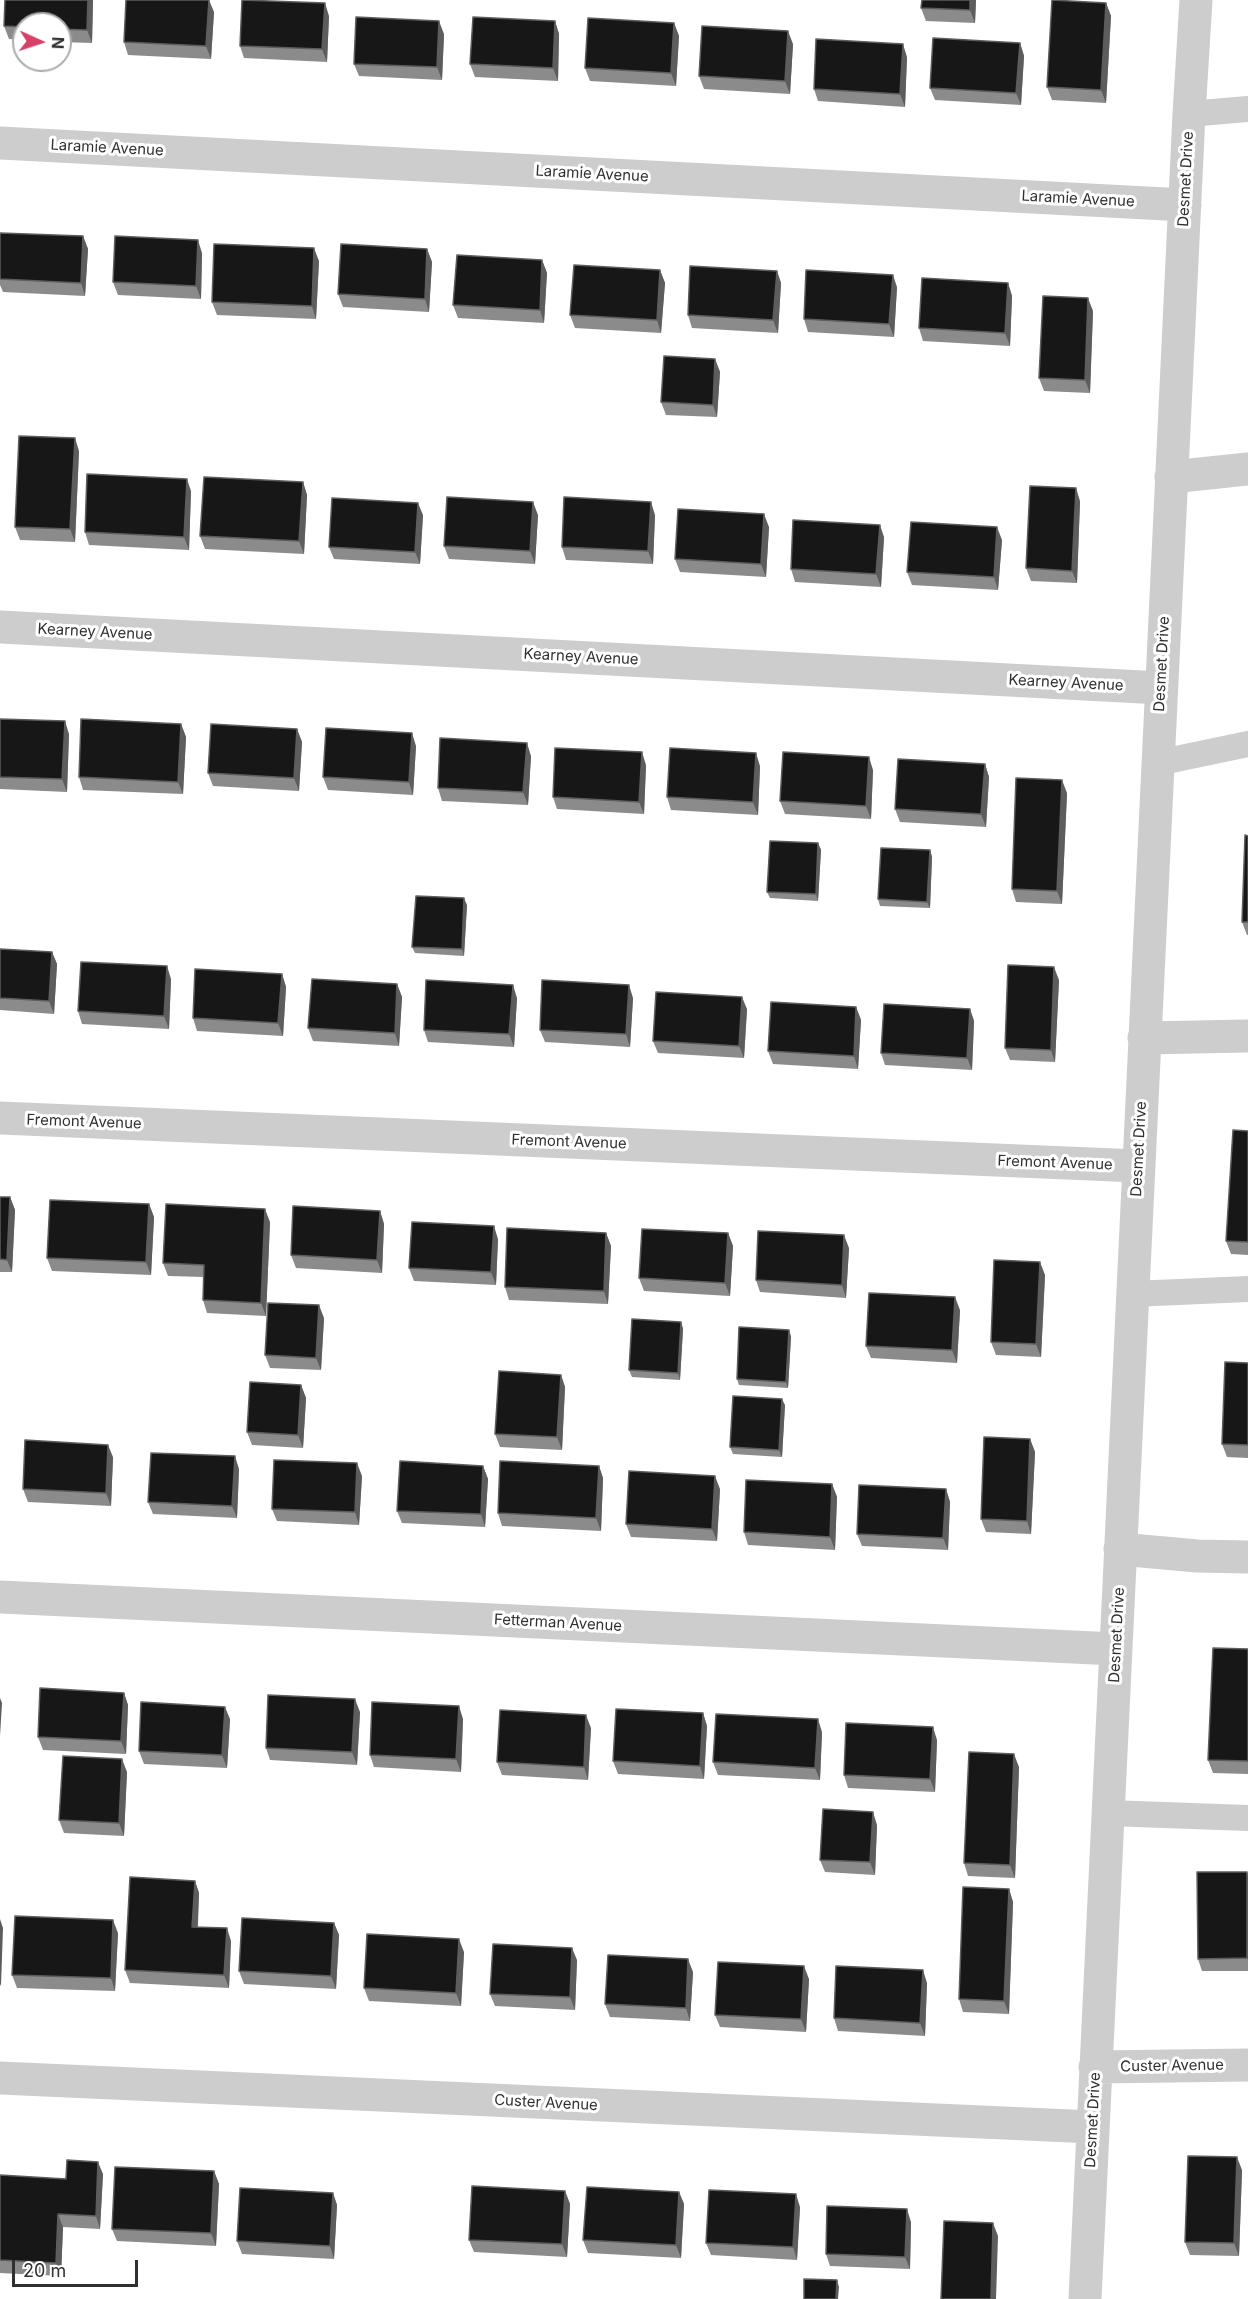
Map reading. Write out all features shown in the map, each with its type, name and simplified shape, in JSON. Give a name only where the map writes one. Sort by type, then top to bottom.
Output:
[{"type":"street","name":"Desmet Drive","points":[[1085,2299],[1157,763],[1196,0]]},
{"type":"street","name":"Laramie Avenue","points":[[0,142],[1185,205]]},
{"type":"street","points":[[1171,477],[1248,470]]},
{"type":"street","name":"Kearney Avenue","points":[[0,627],[1161,688]]},
{"type":"street","points":[[1144,1038],[1248,1036]]},
{"type":"street","name":"Fremont Avenue","points":[[0,1118],[1138,1166]]},
{"type":"street","points":[[1120,1549],[1197,1556],[1248,1557]]},
{"type":"street","name":"Fetterman Avenue","points":[[0,1597],[1116,1649]]},
{"type":"street","name":"Custer Avenue","points":[[1095,2067],[1248,2065]]},
{"type":"street","name":"Custer Avenue","points":[[0,2078],[1093,2127]]},
{"type":"lane","points":[[1189,114],[1248,109]]},
{"type":"lane","points":[[1157,763],[1248,744]]},
{"type":"lane","points":[[1132,1294],[1248,1289]]},
{"type":"lane","points":[[1108,1813],[1248,1818]]},
{"type":"building","points":[[5,0],[88,0],[87,30],[72,29],[72,12],[12,12],[12,26],[4,26]]},
{"type":"building","points":[[126,0],[209,0],[206,46],[124,42]]},
{"type":"building","points":[[242,0],[325,3],[322,49],[240,46]]},
{"type":"building","points":[[922,0],[970,0],[970,10],[921,8]]},
{"type":"building","points":[[1052,0],[1106,3],[1101,90],[1047,87]]},
{"type":"building","points":[[356,17],[439,21],[437,67],[354,64]]},
{"type":"building","points":[[473,17],[555,21],[553,68],[470,64]]},
{"type":"building","points":[[588,18],[674,23],[671,73],[585,68]]},
{"type":"building","points":[[702,26],[788,31],[785,81],[699,76]]},
{"type":"building","points":[[933,38],[1020,43],[1016,93],[930,88]]},
{"type":"building","points":[[816,39],[903,44],[900,94],[814,89]]},
{"type":"building","points":[[0,233],[83,236],[81,283],[0,279]]},
{"type":"building","points":[[115,236],[198,240],[196,286],[113,282]]},
{"type":"building","points":[[214,244],[314,248],[312,306],[212,302]]},
{"type":"building","points":[[341,244],[427,249],[425,299],[338,294]]},
{"type":"building","points":[[457,255],[542,260],[540,310],[453,305]]},
{"type":"building","points":[[574,265],[660,270],[657,320],[570,315]]},
{"type":"building","points":[[690,266],[777,271],[773,320],[688,315]]},
{"type":"building","points":[[806,270],[893,275],[889,324],[804,319]]},
{"type":"building","points":[[922,278],[1008,283],[1005,333],[919,328]]},
{"type":"building","points":[[1043,296],[1088,298],[1085,380],[1039,378]]},
{"type":"building","points":[[664,356],[715,359],[713,405],[661,402]]},
{"type":"building","points":[[19,436],[75,438],[70,529],[15,527]]},
{"type":"building","points":[[87,474],[187,479],[184,537],[85,532]]},
{"type":"building","points":[[204,477],[303,482],[299,541],[200,536]]},
{"type":"building","points":[[1030,486],[1076,488],[1072,571],[1026,568]]},
{"type":"building","points":[[447,497],[533,502],[530,551],[444,546]]},
{"type":"building","points":[[564,497],[651,502],[648,551],[562,547]]},
{"type":"building","points":[[332,498],[418,503],[415,552],[329,547]]},
{"type":"building","points":[[678,509],[764,514],[761,564],[675,559]]},
{"type":"building","points":[[793,520],[880,525],[876,574],[791,569]]},
{"type":"building","points":[[911,522],[997,527],[994,577],[907,572]]},
{"type":"building","points":[[0,719],[65,721],[62,779],[0,777]]},
{"type":"building","points":[[81,719],[181,724],[178,782],[79,777]]},
{"type":"building","points":[[211,724],[297,729],[294,778],[208,773]]},
{"type":"building","points":[[326,728],[412,733],[409,782],[323,777]]},
{"type":"building","points":[[440,738],[527,743],[523,792],[438,788]]},
{"type":"building","points":[[555,748],[642,752],[639,802],[553,797]]},
{"type":"building","points":[[670,748],[756,753],[753,802],[667,797]]},
{"type":"building","points":[[783,752],[869,757],[866,806],[780,801]]},
{"type":"building","points":[[898,759],[985,764],[981,814],[895,809]]},
{"type":"building","points":[[1016,778],[1062,780],[1057,891],[1012,889]]},
{"type":"building","points":[[1245,835],[1248,836],[1248,922],[1242,922]]},
{"type":"building","points":[[770,841],[818,843],[816,894],[767,892]]},
{"type":"building","points":[[881,848],[930,850],[927,902],[878,899]]},
{"type":"building","points":[[416,896],[464,898],[462,949],[412,947]]},
{"type":"building","points":[[0,949],[52,952],[49,1001],[0,998]]},
{"type":"building","points":[[81,962],[167,966],[164,1016],[78,1011]]},
{"type":"building","points":[[1008,965],[1054,967],[1051,1050],[1005,1048]]},
{"type":"building","points":[[195,969],[282,974],[278,1023],[193,1018]]},
{"type":"building","points":[[312,979],[397,984],[395,1033],[308,1028]]},
{"type":"building","points":[[426,980],[513,985],[509,1034],[424,1030]]},
{"type":"building","points":[[542,980],[629,985],[626,1034],[540,1030]]},
{"type":"building","points":[[656,992],[742,997],[739,1046],[653,1041]]},
{"type":"building","points":[[771,1002],[856,1007],[854,1056],[768,1051]]},
{"type":"building","points":[[884,1004],[970,1009],[967,1058],[881,1053]]},
{"type":"building","points":[[1233,1130],[1248,1131],[1248,1242],[1226,1241]]},
{"type":"building","points":[[0,1197],[10,1197],[7,1260],[0,1259]]},
{"type":"building","points":[[50,1200],[149,1204],[146,1262],[47,1258]]},
{"type":"building","points":[[166,1204],[265,1209],[261,1303],[203,1300],[204,1265],[163,1263]]},
{"type":"building","points":[[293,1206],[380,1211],[377,1260],[291,1255]]},
{"type":"building","points":[[412,1222],[494,1226],[491,1272],[409,1268]]},
{"type":"building","points":[[507,1228],[606,1233],[604,1291],[505,1287]]},
{"type":"building","points":[[642,1229],[728,1233],[725,1283],[639,1278]]},
{"type":"building","points":[[758,1231],[844,1235],[842,1285],[756,1280]]},
{"type":"building","points":[[994,1260],[1040,1262],[1036,1344],[991,1342]]},
{"type":"building","points":[[869,1293],[955,1297],[952,1350],[866,1346]]},
{"type":"building","points":[[268,1303],[319,1305],[316,1358],[265,1355]]},
{"type":"building","points":[[632,1319],[681,1322],[678,1373],[629,1370]]},
{"type":"building","points":[[739,1327],[789,1330],[786,1382],[737,1379]]},
{"type":"building","points":[[1225,1362],[1248,1363],[1248,1445],[1222,1444]]},
{"type":"building","points":[[499,1371],[561,1375],[557,1437],[495,1434]]},
{"type":"building","points":[[250,1382],[301,1385],[298,1435],[247,1432]]},
{"type":"building","points":[[733,1396],[782,1399],[779,1450],[730,1447]]},
{"type":"building","points":[[984,1437],[1030,1439],[1027,1521],[981,1519]]},
{"type":"building","points":[[25,1440],[108,1445],[106,1493],[23,1489]]},
{"type":"building","points":[[151,1453],[235,1456],[232,1506],[148,1502]]},
{"type":"building","points":[[274,1460],[357,1463],[355,1512],[272,1509]]},
{"type":"building","points":[[400,1461],[483,1466],[481,1514],[397,1511]]},
{"type":"building","points":[[500,1461],[599,1466],[596,1518],[498,1513]]},
{"type":"building","points":[[629,1471],[715,1476],[712,1529],[626,1524]]},
{"type":"building","points":[[746,1480],[832,1484],[830,1537],[744,1532]]},
{"type":"building","points":[[859,1485],[946,1489],[943,1538],[857,1534]]},
{"type":"building","points":[[1213,1648],[1248,1649],[1248,1761],[1208,1760]]},
{"type":"building","points":[[40,1688],[124,1693],[121,1741],[38,1737]]},
{"type":"building","points":[[268,1695],[355,1699],[352,1752],[266,1748]]},
{"type":"building","points":[[141,1702],[225,1707],[222,1755],[139,1751]]},
{"type":"building","points":[[372,1702],[459,1706],[456,1759],[370,1755]]},
{"type":"building","points":[[616,1709],[703,1713],[700,1766],[613,1761]]},
{"type":"building","points":[[500,1710],[586,1715],[584,1767],[497,1762]]},
{"type":"building","points":[[716,1714],[818,1719],[815,1768],[713,1762]]},
{"type":"building","points":[[846,1723],[933,1727],[930,1779],[844,1775]]},
{"type":"building","points":[[969,1752],[1014,1754],[1010,1865],[964,1863]]},
{"type":"building","points":[[63,1756],[122,1759],[119,1823],[59,1820]]},
{"type":"building","points":[[823,1809],[873,1812],[870,1862],[820,1860]]},
{"type":"building","points":[[1197,1872],[1247,1872],[1247,1958],[1198,1959]]},
{"type":"building","points":[[130,1877],[195,1881],[192,1927],[227,1928],[224,1975],[125,1970]]},
{"type":"building","points":[[963,1887],[1009,1889],[1004,2001],[959,1999]]},
{"type":"building","points":[[15,1916],[113,1920],[111,1978],[12,1975]]},
{"type":"building","points":[[242,1918],[334,1923],[331,1976],[239,1971]]},
{"type":"building","points":[[367,1934],[459,1939],[456,1993],[364,1988]]},
{"type":"building","points":[[493,1944],[572,1948],[570,1997],[490,1994]]},
{"type":"building","points":[[608,1955],[688,1959],[686,2008],[605,2004]]},
{"type":"building","points":[[718,1962],[804,1966],[801,2019],[715,2015]]},
{"type":"building","points":[[836,1966],[923,1970],[920,2023],[834,2018]]},
{"type":"building","points":[[1188,2156],[1237,2157],[1234,2243],[1185,2242]]},
{"type":"building","points":[[67,2160],[98,2162],[96,2216],[58,2214],[56,2263],[0,2260],[0,2175],[66,2179]]},
{"type":"building","points":[[115,2167],[214,2171],[211,2233],[112,2229]]},
{"type":"building","points":[[472,2186],[565,2191],[562,2244],[469,2240]]},
{"type":"building","points":[[587,2187],[679,2192],[676,2245],[583,2240]]},
{"type":"building","points":[[240,2188],[333,2193],[330,2246],[237,2241]]},
{"type":"building","points":[[709,2190],[796,2194],[793,2247],[706,2243]]},
{"type":"building","points":[[827,2206],[907,2209],[905,2257],[826,2254]]},
{"type":"building","points":[[944,2221],[993,2223],[991,2299],[941,2299]]},
{"type":"building","points":[[804,2279],[837,2280],[836,2299],[804,2299]]}]
